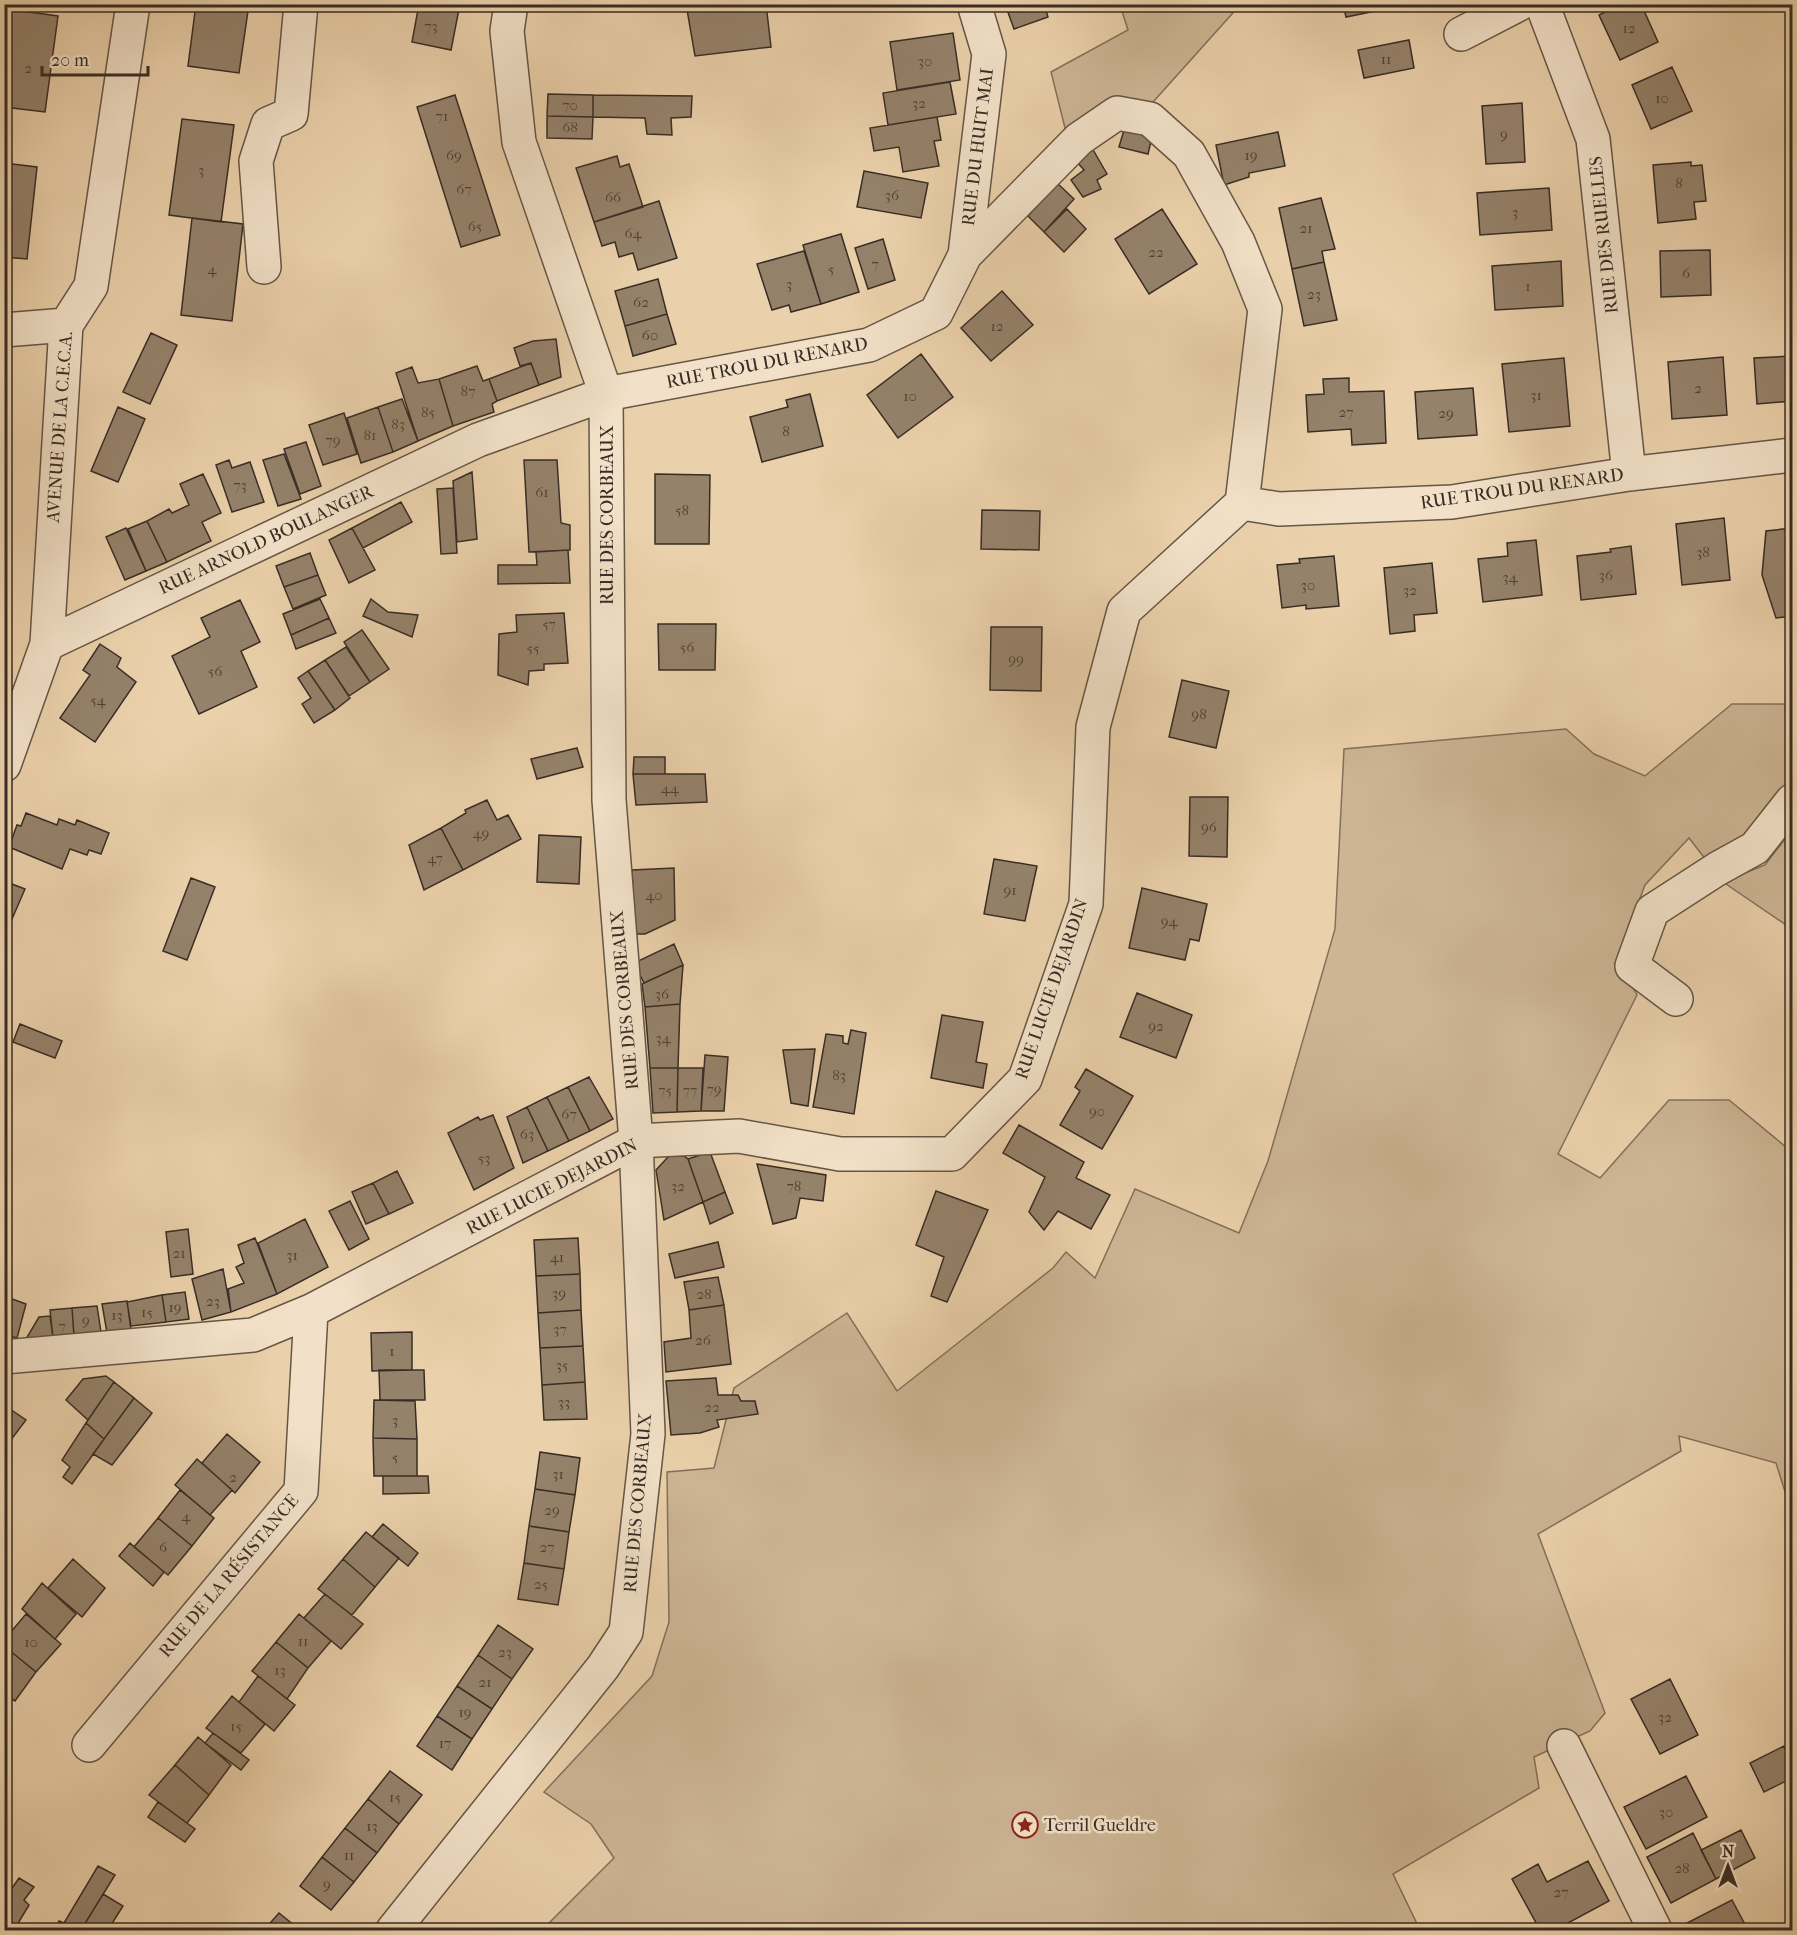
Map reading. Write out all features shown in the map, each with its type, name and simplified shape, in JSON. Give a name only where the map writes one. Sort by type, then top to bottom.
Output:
[{"type":"street","name":"AVENUE DE LA C.E.C.A.","points":[[47,644],[66,325],[91,286],[133,4]]},
{"type":"street","points":[[264,267],[256,161],[268,124],[291,114],[301,4]]},
{"type":"street","name":"RUE DES CORBEAUX","points":[[393,1930],[603,1667],[626,1632],[648,1434],[636,1141],[609,800],[606,394],[519,142],[507,31],[511,4]]},
{"type":"street","name":"RUE DU HUIT MAI","points":[[965,255],[989,54],[974,4]]},
{"type":"street","points":[[1461,34],[1519,4]]},
{"type":"street","name":"RUE DES RUELLES","points":[[1542,4],[1593,139],[1629,474]]},
{"type":"street","name":"RUE TROU DU RENARD","points":[[606,394],[869,345],[936,313],[965,255],[1079,139],[1117,113],[1150,119],[1189,153],[1238,242],[1265,309],[1242,503],[1279,509],[1452,502],[1629,474],[1792,455]]},
{"type":"street","points":[[4,330],[66,325]]},
{"type":"street","name":"RUE ARNOLD BOULANGER","points":[[47,644],[478,440],[606,394]]},
{"type":"street","name":"RUE LUCIE DEJARDIN","points":[[4,1356],[253,1335],[311,1311],[636,1141],[739,1136],[840,1154],[952,1154],[1025,1079],[1086,904],[1093,727],[1124,611],[1242,503]]},
{"type":"street","points":[[4,765],[47,644]]},
{"type":"street","points":[[1676,999],[1632,966],[1652,911],[1717,869],[1755,848],[1792,801]]},
{"type":"street","name":"RUE DE LA RÉSISTANCE","points":[[89,1745],[300,1491],[311,1311]]},
{"type":"street","points":[[1564,1746],[1655,1930]]},
{"type":"shaded area","points":[[1120,5],[1240,5],[1153,102],[1067,136],[1051,72],[1128,30]]},
{"type":"shaded area","points":[[1732,704],[1792,704],[1792,784],[1760,825],[1706,860],[1689,838],[1645,885],[1617,959],[1637,995],[1558,1154],[1600,1178],[1669,1100],[1729,1100],[1792,1152],[1792,1514],[1776,1463],[1679,1436],[1681,1451],[1538,1534],[1605,1713],[1590,1731],[1534,1757],[1539,1788],[1393,1874],[1420,1930],[542,1930],[614,1858],[591,1824],[544,1792],[652,1676],[669,1622],[667,1472],[714,1468],[734,1388],[847,1313],[897,1391],[1053,1268],[1066,1252],[1095,1278],[1135,1189],[1239,1233],[1268,1161],[1335,929],[1344,749],[1566,729],[1594,754],[1645,776]]},
{"type":"shaded area","points":[[1792,830],[1792,929],[1723,882],[1765,865]]},
{"type":"building","points":[[4,4],[34,4],[33,12],[4,9]]},
{"type":"building","points":[[196,4],[249,4],[239,73],[188,66]]},
{"type":"building","points":[[419,4],[460,4],[451,50],[412,42]]},
{"type":"building","points":[[686,4],[766,4],[771,47],[695,56]]},
{"type":"building","points":[[1005,4],[1044,4],[1048,17],[1014,29]]},
{"type":"building","points":[[1343,4],[1405,4],[1405,5],[1346,17]]},
{"type":"building","points":[[1621,4],[1641,4],[1658,42],[1620,60],[1599,15]]},
{"type":"building","points":[[7,9],[58,16],[45,112],[4,107]]},
{"type":"building","points":[[953,33],[960,80],[897,90],[890,42]]},
{"type":"building","points":[[1409,40],[1414,68],[1364,78],[1358,50]]},
{"type":"building","points":[[1672,67],[1692,111],[1651,129],[1632,85]]},
{"type":"building","points":[[950,82],[956,114],[888,125],[883,93]]},
{"type":"building","points":[[548,94],[593,95],[593,117],[547,116]]},
{"type":"building","points":[[455,95],[500,235],[461,247],[417,107]]},
{"type":"building","points":[[593,95],[692,96],[691,117],[671,118],[672,135],[647,134],[645,118],[593,117]]},
{"type":"building","points":[[1522,103],[1525,162],[1486,164],[1482,106]]},
{"type":"building","points":[[547,116],[593,117],[592,139],[547,138]]},
{"type":"building","points":[[937,117],[941,140],[934,141],[939,166],[903,172],[899,147],[874,151],[870,128]]},
{"type":"building","points":[[182,119],[234,125],[221,222],[169,215]]},
{"type":"building","points":[[1124,130],[1152,137],[1148,154],[1119,147]]},
{"type":"building","points":[[1278,132],[1285,166],[1249,173],[1249,177],[1224,185],[1216,145]]},
{"type":"building","points":[[1092,148],[1107,174],[1097,180],[1101,189],[1083,197],[1071,180],[1084,170],[1077,162]]},
{"type":"building","points":[[617,156],[620,167],[629,164],[643,207],[594,222],[576,168]]},
{"type":"building","points":[[1691,162],[1691,166],[1702,165],[1706,201],[1694,202],[1696,219],[1658,223],[1653,165]]},
{"type":"building","points":[[4,163],[37,167],[27,259],[4,257]]},
{"type":"building","points":[[864,171],[928,183],[921,218],[857,207]]},
{"type":"building","points":[[1057,183],[1074,199],[1044,232],[1028,216]]},
{"type":"building","points":[[1549,188],[1552,230],[1480,235],[1477,193]]},
{"type":"building","points":[[1321,198],[1335,249],[1322,251],[1324,262],[1292,269],[1279,208]]},
{"type":"building","points":[[659,201],[677,258],[638,270],[633,253],[619,257],[615,242],[602,246],[594,222]]},
{"type":"building","points":[[1067,209],[1086,229],[1064,252],[1044,232]]},
{"type":"building","points":[[1162,209],[1197,264],[1149,294],[1115,239]]},
{"type":"building","points":[[192,218],[243,224],[232,321],[181,315]]},
{"type":"building","points":[[841,234],[859,292],[821,304],[803,245]]},
{"type":"building","points":[[883,239],[895,280],[868,289],[855,248]]},
{"type":"building","points":[[1710,250],[1711,295],[1661,297],[1660,251]]},
{"type":"building","points":[[804,251],[821,304],[791,312],[789,305],[772,310],[757,264]]},
{"type":"building","points":[[1561,261],[1563,306],[1495,310],[1492,266]]},
{"type":"building","points":[[1324,262],[1337,320],[1304,326],[1292,269]]},
{"type":"building","points":[[658,279],[667,314],[625,326],[615,291]]},
{"type":"building","points":[[1002,291],[1033,325],[991,361],[961,328]]},
{"type":"building","points":[[667,314],[676,344],[633,356],[625,326]]},
{"type":"building","points":[[151,333],[177,345],[150,404],[123,392]]},
{"type":"building","points":[[556,339],[561,377],[539,385],[531,363],[520,366],[514,348],[533,341]]},
{"type":"building","points":[[921,354],[953,397],[898,438],[867,395]]},
{"type":"building","points":[[1792,356],[1792,401],[1757,404],[1754,358]]},
{"type":"building","points":[[1723,357],[1727,415],[1672,419],[1668,362]]},
{"type":"building","points":[[1564,358],[1570,426],[1509,432],[1502,364]]},
{"type":"building","points":[[531,363],[539,385],[497,401],[489,379]]},
{"type":"building","points":[[477,366],[483,381],[489,379],[497,401],[492,404],[494,412],[453,426],[439,379]]},
{"type":"building","points":[[412,367],[418,383],[439,379],[453,426],[418,441],[396,373]]},
{"type":"building","points":[[1349,378],[1349,392],[1384,391],[1386,443],[1352,445],[1351,429],[1308,432],[1306,395],[1324,394],[1323,379]]},
{"type":"building","points":[[1473,388],[1477,435],[1418,439],[1415,392]]},
{"type":"building","points":[[810,394],[823,446],[762,462],[750,417],[788,407],[786,400]]},
{"type":"building","points":[[402,399],[418,441],[393,452],[378,407]]},
{"type":"building","points":[[118,407],[145,419],[118,482],[91,471]]},
{"type":"building","points":[[378,407],[393,452],[361,463],[347,418]]},
{"type":"building","points":[[344,413],[357,454],[323,465],[309,425]]},
{"type":"building","points":[[306,442],[321,486],[300,494],[284,449]]},
{"type":"building","points":[[284,454],[301,499],[278,506],[263,460]]},
{"type":"building","points":[[229,460],[232,468],[250,462],[264,502],[232,512],[216,465]]},
{"type":"building","points":[[524,460],[557,460],[561,523],[570,525],[570,550],[529,552]]},
{"type":"building","points":[[472,472],[477,539],[457,542],[453,481]]},
{"type":"building","points":[[203,474],[221,513],[202,522],[211,541],[167,562],[147,521],[169,509],[172,513],[189,505],[180,484]]},
{"type":"building","points":[[655,474],[710,475],[709,544],[655,544]]},
{"type":"building","points":[[453,488],[457,553],[441,554],[437,489]]},
{"type":"building","points":[[401,502],[412,522],[363,548],[352,528]]},
{"type":"building","points":[[982,510],[1040,511],[1039,550],[981,549]]},
{"type":"building","points":[[1724,518],[1730,580],[1682,585],[1676,524]]},
{"type":"building","points":[[147,521],[167,562],[146,571],[128,529]]},
{"type":"building","points":[[126,528],[146,571],[125,580],[106,537]]},
{"type":"building","points":[[352,528],[375,570],[349,583],[329,540]]},
{"type":"building","points":[[1792,528],[1792,616],[1776,618],[1762,575],[1766,531]]},
{"type":"building","points":[[1536,540],[1542,595],[1483,602],[1478,559],[1508,556],[1507,543]]},
{"type":"building","points":[[1631,546],[1636,594],[1581,600],[1577,556],[1611,552],[1610,549]]},
{"type":"building","points":[[568,550],[570,583],[498,584],[498,565],[537,565],[536,552]]},
{"type":"building","points":[[310,553],[318,575],[284,587],[276,566]]},
{"type":"building","points":[[1334,556],[1339,606],[1306,609],[1306,605],[1282,608],[1277,565],[1300,563],[1299,559]]},
{"type":"building","points":[[1432,563],[1437,613],[1414,615],[1415,631],[1390,634],[1384,568]]},
{"type":"building","points":[[318,575],[326,595],[293,609],[284,587]]},
{"type":"building","points":[[320,599],[329,618],[291,635],[283,614]]},
{"type":"building","points":[[371,599],[388,612],[418,615],[412,637],[363,616]]},
{"type":"building","points":[[240,600],[260,642],[241,651],[257,687],[199,714],[172,656],[210,637],[201,618]]},
{"type":"building","points":[[564,613],[568,663],[544,664],[544,670],[529,671],[528,685],[498,675],[499,634],[517,632],[516,615]]},
{"type":"building","points":[[329,618],[336,633],[296,649],[291,635]]},
{"type":"building","points":[[658,624],[716,624],[715,670],[659,670]]},
{"type":"building","points":[[991,627],[1042,627],[1041,691],[990,690]]},
{"type":"building","points":[[362,630],[389,669],[370,682],[344,642]]},
{"type":"building","points":[[100,644],[121,658],[117,667],[136,682],[95,742],[60,718],[90,675],[83,670]]},
{"type":"building","points":[[346,647],[370,682],[349,696],[325,660]]},
{"type":"building","points":[[325,660],[350,698],[335,710],[308,671]]},
{"type":"building","points":[[308,671],[335,710],[314,723],[302,704],[311,698],[298,678]]},
{"type":"building","points":[[1182,680],[1229,691],[1216,748],[1169,737]]},
{"type":"building","points":[[577,748],[583,767],[537,779],[531,759]]},
{"type":"building","points":[[634,757],[665,757],[665,774],[633,774]]},
{"type":"building","points":[[633,774],[705,774],[707,802],[636,805]]},
{"type":"building","points":[[1190,797],[1228,797],[1227,857],[1189,856]]},
{"type":"building","points":[[487,800],[497,820],[508,815],[521,839],[463,870],[441,828],[466,813],[465,810]]},
{"type":"building","points":[[26,813],[57,825],[59,819],[75,825],[77,820],[109,833],[101,854],[89,850],[87,855],[70,849],[62,869],[9,847],[17,825],[21,826]]},
{"type":"building","points":[[441,828],[463,870],[424,890],[409,845]]},
{"type":"building","points":[[539,835],[581,837],[579,884],[537,882]]},
{"type":"building","points":[[994,859],[1037,866],[1025,921],[984,914]]},
{"type":"building","points":[[674,868],[675,920],[645,934],[635,934],[632,870]]},
{"type":"building","points":[[191,878],[215,887],[187,960],[163,951]]},
{"type":"building","points":[[4,881],[25,889],[12,919],[4,915]]},
{"type":"building","points":[[1142,888],[1207,904],[1199,941],[1190,939],[1185,960],[1129,948]]},
{"type":"building","points":[[4,915],[12,919],[4,939]]},
{"type":"building","points":[[674,944],[683,965],[644,983],[634,963]]},
{"type":"building","points":[[683,965],[680,1004],[645,1007],[642,984]]},
{"type":"building","points":[[1137,993],[1192,1015],[1176,1058],[1120,1037]]},
{"type":"building","points":[[680,1004],[678,1068],[650,1068],[645,1007]]},
{"type":"building","points":[[942,1015],[983,1022],[976,1062],[987,1064],[983,1088],[931,1078]]},
{"type":"building","points":[[20,1024],[62,1041],[55,1058],[13,1042]]},
{"type":"building","points":[[851,1030],[866,1033],[854,1114],[813,1107],[826,1034],[843,1036],[843,1043],[848,1044]]},
{"type":"building","points":[[815,1049],[808,1106],[791,1103],[783,1050]]},
{"type":"building","points":[[705,1055],[728,1057],[724,1111],[701,1111]]},
{"type":"building","points":[[650,1068],[678,1068],[677,1112],[653,1113]]},
{"type":"building","points":[[678,1068],[703,1068],[701,1111],[677,1112]]},
{"type":"building","points":[[1086,1069],[1133,1096],[1102,1149],[1060,1125],[1080,1091],[1075,1087]]},
{"type":"building","points":[[589,1077],[613,1119],[590,1131],[568,1087]]},
{"type":"building","points":[[568,1087],[590,1131],[569,1141],[547,1097]]},
{"type":"building","points":[[547,1097],[569,1141],[548,1151],[527,1107]]},
{"type":"building","points":[[527,1107],[548,1151],[523,1163],[507,1117]]},
{"type":"building","points":[[493,1115],[514,1168],[474,1190],[448,1133],[478,1117],[480,1120]]},
{"type":"building","points":[[1019,1125],[1084,1162],[1076,1178],[1110,1195],[1091,1229],[1058,1211],[1044,1230],[1029,1212],[1045,1177],[1003,1153]]},
{"type":"building","points":[[710,1152],[725,1192],[703,1202],[688,1159]]},
{"type":"building","points":[[669,1156],[684,1156],[688,1159],[703,1202],[664,1220],[656,1170]]},
{"type":"building","points":[[757,1164],[826,1175],[823,1201],[800,1198],[796,1218],[773,1224]]},
{"type":"building","points":[[397,1171],[413,1203],[389,1214],[373,1183]]},
{"type":"building","points":[[373,1183],[389,1214],[366,1224],[352,1192]]},
{"type":"building","points":[[936,1191],[988,1210],[947,1302],[931,1296],[944,1257],[916,1245]]},
{"type":"building","points":[[725,1192],[733,1213],[710,1224],[703,1202]]},
{"type":"building","points":[[350,1201],[369,1239],[349,1250],[329,1211]]},
{"type":"building","points":[[305,1219],[328,1267],[277,1294],[258,1243]]},
{"type":"building","points":[[188,1229],[193,1274],[171,1277],[166,1232]]},
{"type":"building","points":[[255,1238],[277,1294],[231,1312],[228,1289],[244,1283],[236,1267],[244,1263],[238,1245]]},
{"type":"building","points":[[578,1238],[580,1274],[536,1276],[534,1240]]},
{"type":"building","points":[[718,1242],[724,1267],[675,1278],[669,1254]]},
{"type":"building","points":[[223,1269],[231,1312],[202,1320],[192,1279]]},
{"type":"building","points":[[580,1274],[581,1310],[538,1313],[536,1276]]},
{"type":"building","points":[[718,1277],[724,1305],[689,1310],[684,1282]]},
{"type":"building","points":[[185,1292],[189,1319],[166,1322],[162,1295]]},
{"type":"building","points":[[162,1295],[166,1322],[131,1326],[127,1302]]},
{"type":"building","points":[[4,1296],[26,1304],[17,1338],[4,1334]]},
{"type":"building","points":[[127,1301],[131,1330],[107,1333],[102,1304]]},
{"type":"building","points":[[724,1305],[731,1364],[666,1372],[664,1342],[691,1338],[689,1310]]},
{"type":"building","points":[[97,1306],[101,1332],[74,1336],[72,1308]]},
{"type":"building","points":[[72,1308],[74,1336],[53,1338],[50,1310]]},
{"type":"building","points":[[581,1310],[583,1346],[540,1348],[538,1313]]},
{"type":"building","points":[[50,1316],[53,1338],[26,1339],[39,1317]]},
{"type":"building","points":[[412,1332],[412,1370],[372,1371],[371,1333]]},
{"type":"building","points":[[583,1346],[585,1382],[542,1385],[540,1348]]},
{"type":"building","points":[[379,1370],[424,1370],[425,1400],[380,1400]]},
{"type":"building","points":[[106,1376],[114,1382],[88,1420],[66,1400],[83,1379]]},
{"type":"building","points":[[716,1378],[718,1395],[738,1395],[741,1401],[755,1401],[758,1414],[717,1420],[719,1427],[700,1433],[671,1435],[666,1381]]},
{"type":"building","points":[[114,1382],[134,1398],[104,1439],[86,1423]]},
{"type":"building","points":[[585,1382],[587,1419],[544,1420],[542,1385]]},
{"type":"building","points":[[134,1398],[152,1413],[112,1465],[93,1454]]},
{"type":"building","points":[[374,1400],[415,1401],[417,1439],[373,1438]]},
{"type":"building","points":[[4,1405],[26,1420],[4,1449]]},
{"type":"building","points":[[86,1423],[104,1439],[72,1484],[63,1477],[70,1467],[62,1460]]},
{"type":"building","points":[[227,1434],[260,1462],[235,1493],[202,1463]]},
{"type":"building","points":[[373,1438],[417,1439],[417,1476],[374,1476]]},
{"type":"building","points":[[540,1452],[580,1458],[575,1495],[535,1489]]},
{"type":"building","points":[[197,1459],[232,1490],[210,1515],[175,1485]]},
{"type":"building","points":[[383,1476],[428,1476],[429,1493],[383,1494]]},
{"type":"building","points":[[535,1489],[575,1495],[569,1532],[529,1526]]},
{"type":"building","points":[[180,1490],[214,1518],[192,1546],[158,1518]]},
{"type":"building","points":[[158,1518],[192,1546],[168,1575],[134,1547]]},
{"type":"building","points":[[383,1524],[418,1553],[408,1566],[372,1537]]},
{"type":"building","points":[[529,1526],[569,1532],[564,1569],[524,1563]]},
{"type":"building","points":[[366,1532],[399,1558],[375,1587],[343,1559]]},
{"type":"building","points":[[130,1543],[164,1572],[153,1586],[119,1556]]},
{"type":"building","points":[[73,1559],[105,1588],[82,1617],[48,1588]]},
{"type":"building","points":[[343,1559],[375,1587],[352,1615],[318,1589]]},
{"type":"building","points":[[524,1563],[564,1569],[558,1605],[518,1599]]},
{"type":"building","points":[[42,1583],[76,1614],[55,1639],[22,1609]]},
{"type":"building","points":[[325,1594],[363,1624],[341,1649],[304,1618]]},
{"type":"building","points":[[26,1614],[61,1644],[36,1672],[4,1646],[4,1640]]},
{"type":"building","points":[[299,1614],[331,1641],[308,1668],[276,1642]]},
{"type":"building","points":[[498,1625],[533,1649],[512,1679],[478,1655]]},
{"type":"building","points":[[276,1642],[308,1668],[287,1699],[252,1671]]},
{"type":"building","points":[[4,1646],[36,1672],[15,1701],[4,1694]]},
{"type":"building","points":[[478,1655],[512,1679],[492,1709],[457,1686]]},
{"type":"building","points":[[258,1676],[295,1705],[274,1731],[239,1702]]},
{"type":"building","points":[[1670,1679],[1698,1735],[1660,1754],[1631,1699]]},
{"type":"building","points":[[457,1686],[492,1709],[472,1739],[437,1716]]},
{"type":"building","points":[[232,1696],[265,1724],[241,1753],[206,1728]]},
{"type":"building","points":[[437,1716],[472,1739],[452,1770],[417,1746]]},
{"type":"building","points":[[213,1733],[249,1760],[241,1770],[205,1743]]},
{"type":"building","points":[[198,1737],[231,1765],[209,1795],[175,1765]]},
{"type":"building","points":[[1784,1746],[1792,1765],[1792,1778],[1764,1792],[1750,1763]]},
{"type":"building","points":[[175,1765],[209,1795],[187,1823],[149,1795]]},
{"type":"building","points":[[390,1771],[422,1795],[399,1824],[368,1799]]},
{"type":"building","points":[[1686,1776],[1707,1817],[1646,1849],[1624,1807]]},
{"type":"building","points":[[368,1799],[399,1824],[377,1853],[345,1828]]},
{"type":"building","points":[[158,1802],[195,1829],[185,1842],[148,1817]]},
{"type":"building","points":[[345,1828],[377,1853],[354,1882],[322,1857]]},
{"type":"building","points":[[1741,1830],[1755,1858],[1716,1879],[1701,1850]]},
{"type":"building","points":[[1693,1833],[1716,1879],[1671,1903],[1647,1857]]},
{"type":"building","points":[[322,1857],[354,1882],[331,1910],[300,1886]]},
{"type":"building","points":[[1588,1861],[1609,1901],[1555,1930],[1540,1930],[1512,1879],[1538,1864],[1547,1882]]},
{"type":"building","points":[[98,1866],[115,1875],[81,1930],[75,1930],[64,1923]]},
{"type":"building","points":[[19,1878],[34,1887],[24,1900],[29,1905],[14,1930],[4,1930],[4,1900]]},
{"type":"building","points":[[103,1894],[123,1906],[108,1930],[81,1930]]},
{"type":"building","points":[[1732,1900],[1748,1930],[1686,1930],[1683,1925]]},
{"type":"building","points":[[279,1913],[300,1930],[264,1930]]},
{"type":"building","points":[[59,1921],[64,1923],[75,1930],[54,1930]]},
{"type":"place","name":"Terril Gueldre","points":[[1025,1825]]}]
